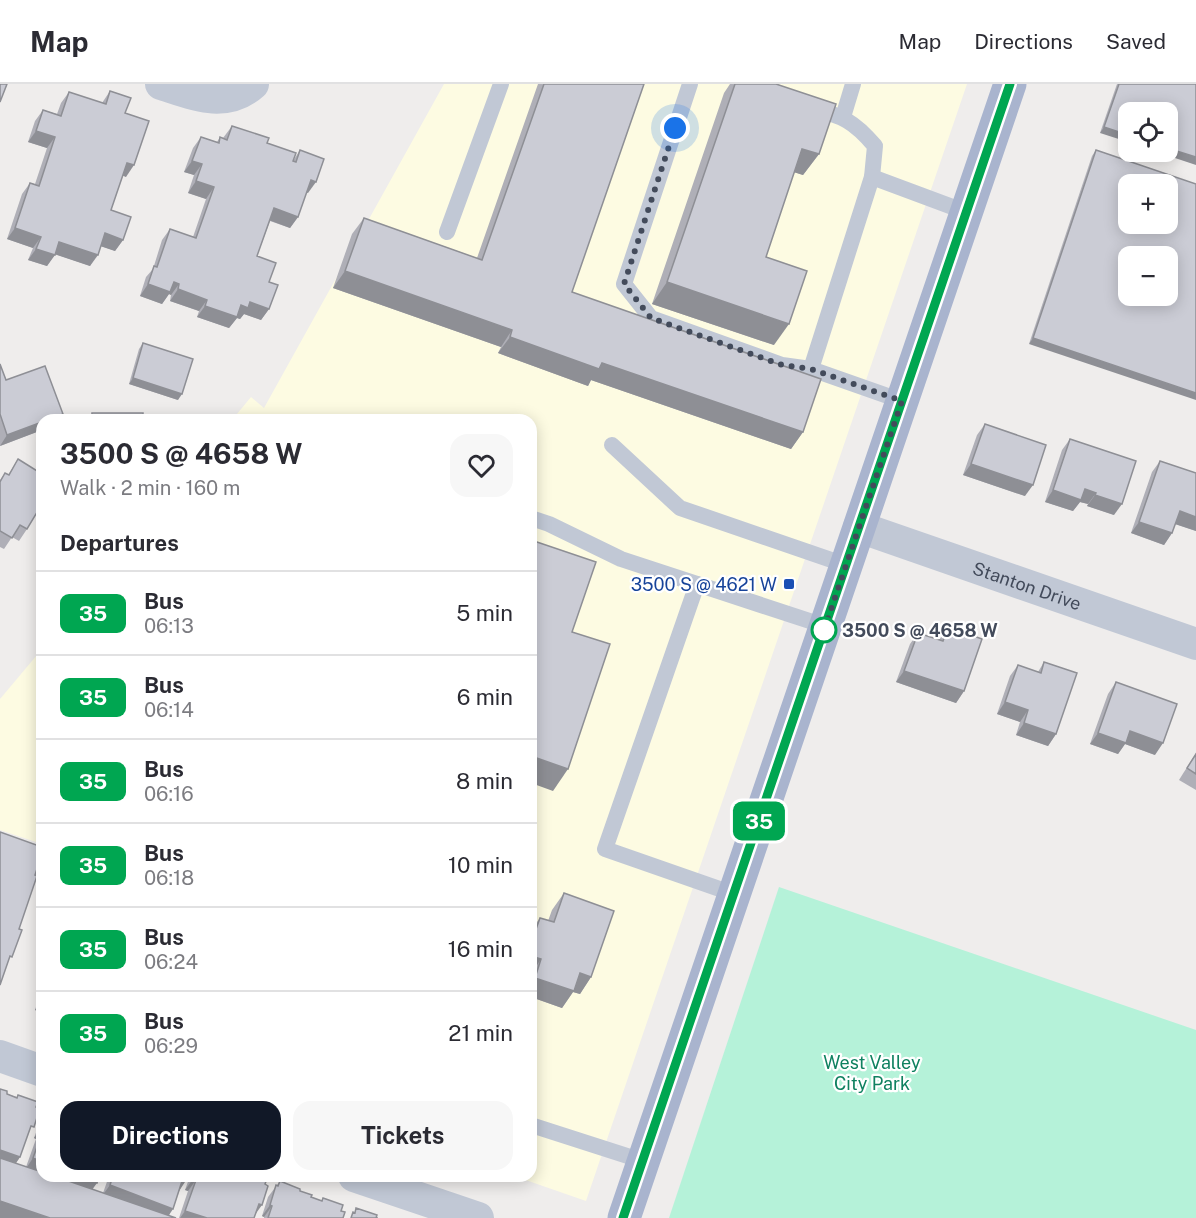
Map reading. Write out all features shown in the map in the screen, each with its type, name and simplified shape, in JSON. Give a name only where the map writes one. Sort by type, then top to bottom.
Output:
[{"type":"main road","points":[[624,1218],[1010,84]]},
{"type":"street","points":[[161,84],[214,99],[235,96],[246,91],[253,84]]},
{"type":"street","name":"Stanton Drive","points":[[859,527],[1196,644]]},
{"type":"street","points":[[0,1056],[36,1069]]},
{"type":"street","points":[[372,1182],[478,1218]]},
{"type":"lane","points":[[447,232],[501,84]]},
{"type":"lane","points":[[690,84],[624,284],[651,318],[782,365],[811,369],[902,401]]},
{"type":"lane","points":[[843,117],[853,84]]},
{"type":"lane","points":[[798,102],[843,117],[862,131],[875,146],[872,177],[811,369]]},
{"type":"lane","points":[[872,177],[966,212]]},
{"type":"lane","points":[[612,446],[680,508],[846,565]]},
{"type":"lane","points":[[537,520],[621,559],[825,626]]},
{"type":"lane","points":[[697,584],[605,849],[734,894]]},
{"type":"lane","points":[[537,1127],[643,1161]]},
{"type":"shaded area","points":[[444,84],[967,84],[586,1201],[531,1182],[537,1182],[537,414],[237,414],[251,397],[264,408]]},
{"type":"shaded area","points":[[36,656],[36,842],[0,830],[0,699]]},
{"type":"green space","name":"West Valley City Park","points":[[779,887],[1196,1030],[1196,1218],[669,1218]]},
{"type":"building","points":[[0,84],[7,84],[0,102]]},
{"type":"building","points":[[544,84],[644,84],[572,292],[821,379],[803,432],[602,363],[599,369],[510,337],[512,330],[345,271],[364,218],[482,260]]},
{"type":"building","points":[[735,84],[776,84],[836,104],[819,154],[802,149],[766,257],[807,271],[789,324],[667,282]]},
{"type":"building","points":[[1119,84],[1196,84],[1196,157],[1178,151],[1178,102],[1118,102],[1118,132],[1104,127]]},
{"type":"building","points":[[110,91],[131,98],[125,113],[149,121],[134,165],[127,163],[111,210],[131,217],[123,240],[105,233],[98,255],[59,242],[55,255],[36,249],[41,237],[15,228],[30,183],[39,186],[55,137],[36,131],[43,110],[61,116],[69,92],[106,104]]},
{"type":"building","points":[[232,126],[269,138],[267,143],[296,153],[293,161],[296,162],[300,150],[324,159],[316,182],[311,180],[298,217],[274,208],[257,256],[276,263],[269,282],[278,285],[269,309],[250,302],[248,308],[241,305],[237,317],[205,306],[207,300],[178,289],[179,284],[174,282],[170,292],[148,284],[154,266],[157,267],[170,229],[196,238],[214,187],[196,181],[202,164],[192,161],[201,137],[219,143],[220,137],[227,140]]},
{"type":"building","points":[[1096,150],[1118,157],[1118,162],[1131,162],[1167,174],[1118,174],[1118,234],[1178,234],[1178,178],[1196,184],[1196,393],[1033,338]]},
{"type":"building","points":[[143,343],[193,359],[182,394],[133,378]]},
{"type":"building","points":[[0,364],[6,380],[45,366],[63,414],[36,414],[36,424],[7,435],[0,414]]},
{"type":"building","points":[[92,413],[143,413],[143,414]]},
{"type":"building","points":[[985,424],[1046,445],[1033,485],[971,464]]},
{"type":"building","points":[[1070,439],[1136,461],[1122,504],[1095,495],[1096,493],[1085,489],[1081,500],[1053,490]]},
{"type":"building","points":[[18,459],[36,470],[36,514],[27,529],[20,525],[12,538],[0,531],[0,482],[5,473],[9,475]]},
{"type":"building","points":[[1160,461],[1196,473],[1196,517],[1180,511],[1172,533],[1139,522]]},
{"type":"building","points":[[537,542],[596,562],[572,632],[610,644],[568,769],[537,758]]},
{"type":"building","points":[[948,627],[982,639],[964,691],[904,671],[918,633],[943,641]]},
{"type":"building","points":[[1044,662],[1077,673],[1056,734],[1024,723],[1028,710],[1005,702],[1018,665],[1041,673]]},
{"type":"building","points":[[1116,682],[1177,704],[1163,743],[1130,731],[1126,743],[1098,733]]},
{"type":"building","points":[[1196,754],[1196,774],[1187,768]]},
{"type":"building","points":[[0,832],[36,845],[36,879],[19,929],[22,930],[0,985]]},
{"type":"building","points":[[564,893],[614,911],[591,977],[580,973],[574,991],[537,979],[541,959],[537,958],[537,926],[540,918],[554,922]]},
{"type":"building","points":[[0,1089],[17,1098],[18,1095],[36,1101],[36,1121],[34,1127],[31,1126],[20,1157],[0,1150]]},
{"type":"building","points":[[0,1158],[36,1170],[36,1182],[71,1182],[176,1218],[50,1218],[0,1201]]},
{"type":"building","points":[[111,1182],[182,1182],[173,1209],[110,1185]]},
{"type":"building","points":[[195,1182],[266,1182],[268,1186],[262,1205],[259,1204],[254,1218],[207,1218],[185,1211]]},
{"type":"building","points":[[280,1182],[282,1182],[312,1195],[311,1197],[322,1201],[323,1198],[343,1205],[341,1211],[345,1212],[343,1218],[268,1218],[276,1185],[278,1186]]},
{"type":"building","points":[[356,1208],[377,1215],[376,1218],[351,1218]]},
{"type":"bus line","name":"35","points":[[623,1218],[1010,84]]},
{"type":"place","name":"3500 S @ 4621 W","points":[[789,584]]},
{"type":"place","name":"3500 S @ 4658 W","points":[[824,630]]},
{"type":"route","points":[[675,128],[624,284],[651,318],[782,365],[811,369],[902,401],[824,630]]}]
